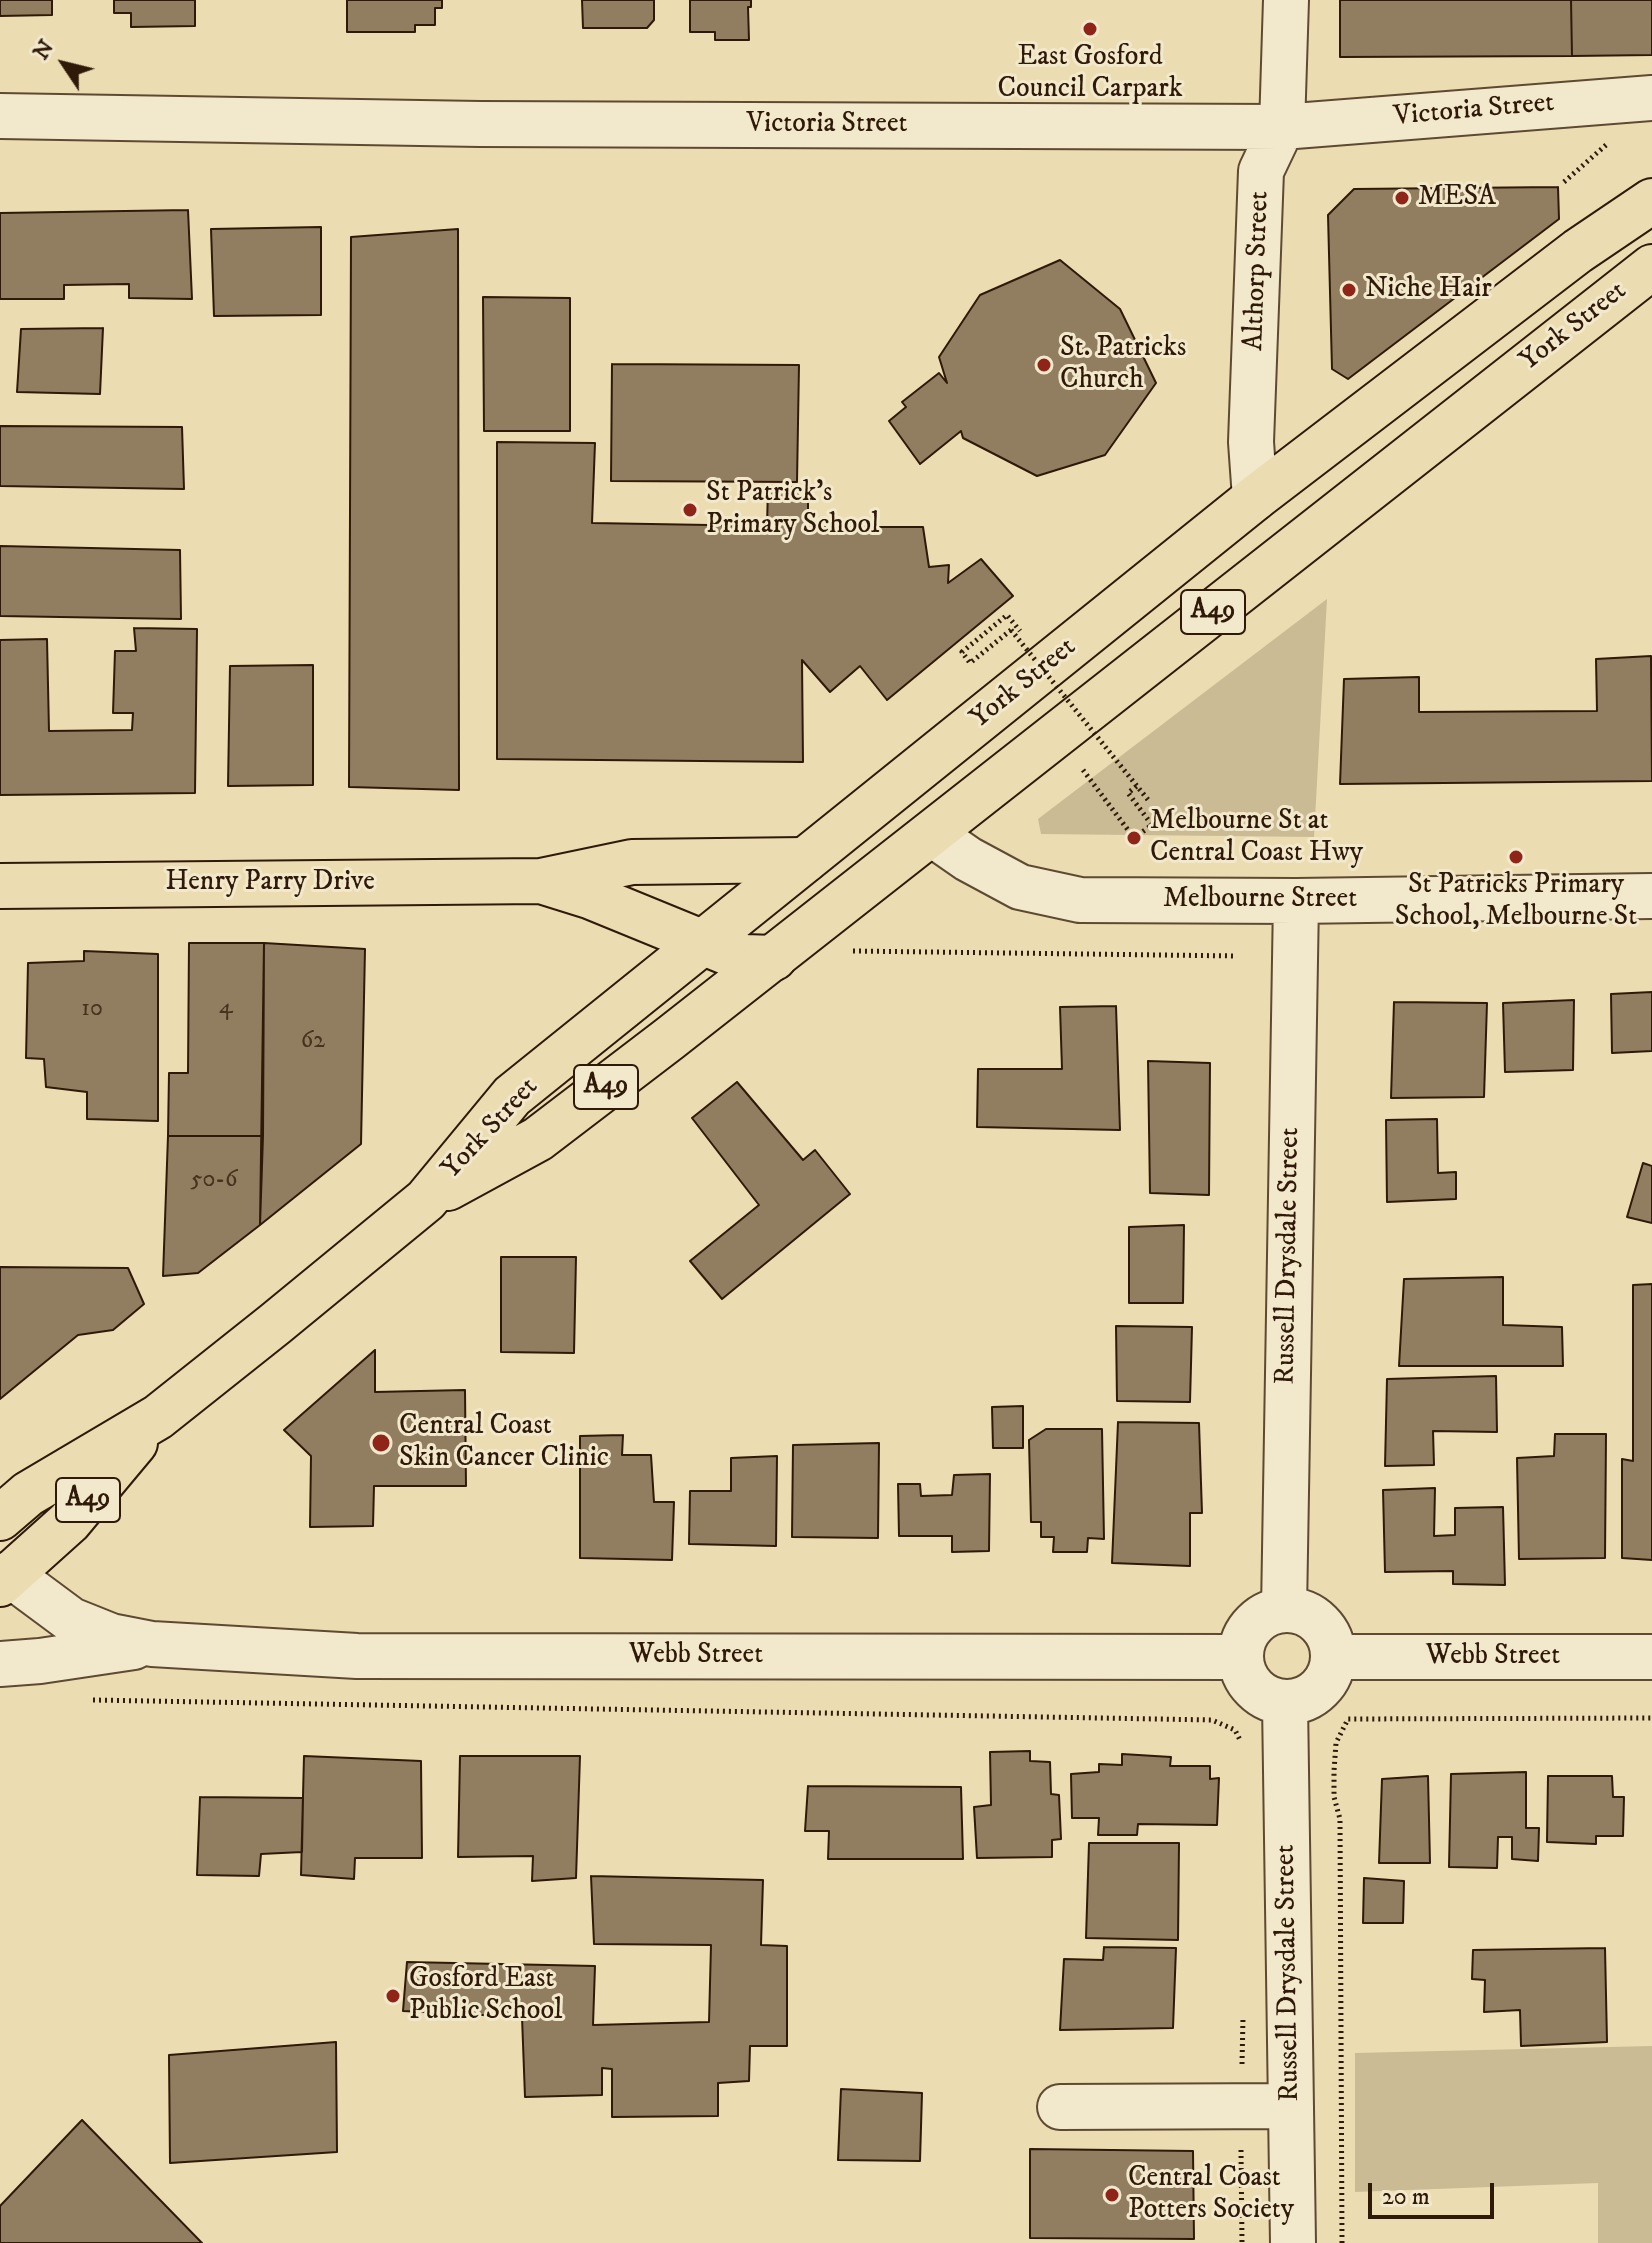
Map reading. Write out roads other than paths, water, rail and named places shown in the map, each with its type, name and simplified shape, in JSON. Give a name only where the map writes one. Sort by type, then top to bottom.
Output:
[{"type":"main road","name":"York Street","points":[[426,1200],[512,1096],[1255,498],[1578,251],[1652,201]]},
{"type":"main road","name":"York Street","points":[[0,1518],[28,1494],[158,1417],[426,1200],[538,1139],[774,958],[1652,267]]},
{"type":"main road","name":"Henry Parry Drive","points":[[0,886],[541,881],[609,864],[632,862],[805,860]]},
{"type":"main road","name":"Henry Parry Drive","points":[[541,881],[589,896],[702,943],[745,957],[774,958]]},
{"type":"main road","name":"York Street","points":[[3,1579],[69,1522],[158,1417]]},
{"type":"street","name":"Althorp Street","points":[[1255,498],[1251,442],[1261,171],[1282,127],[1286,0]]},
{"type":"street","name":"Victoria Street","points":[[0,116],[480,124],[1282,127],[1652,98]]},
{"type":"street","name":"Melbourne Street","points":[[932,834],[968,859],[1020,887],[1080,900],[1296,901],[1652,896]]},
{"type":"street","name":"Russell Drysdale Street","points":[[1284,1610],[1296,901]]},
{"type":"street","name":"Webb Street","points":[[3,1579],[71,1620],[111,1636],[152,1644],[357,1656],[1241,1657]]},
{"type":"street","points":[[1284,1610],[1299,1611],[1324,1628],[1331,1642],[1333,1657],[1331,1672],[1313,1694],[1285,1703],[1259,1693],[1249,1683],[1241,1657],[1242,1643],[1258,1620],[1284,1610]]},
{"type":"street","name":"Webb Street","points":[[0,1664],[152,1644]]},
{"type":"street","name":"Webb Street","points":[[1333,1657],[1652,1657]]},
{"type":"street","name":"Russell Drysdale Street","points":[[1285,1703],[1293,2243]]},
{"type":"street","points":[[1060,2107],[1291,2106]]},
{"type":"place","name":"East Gosford Council Carpark","points":[[1090,29]]},
{"type":"place","name":"MESA","points":[[1402,198]]},
{"type":"place","name":"Niche Hair","points":[[1349,290]]},
{"type":"place","name":"St. Patricks Church","points":[[1044,365]]},
{"type":"place","name":"St Patrick's Primary School","points":[[690,510]]},
{"type":"place","name":"Melbourne St at Central Coast Hwy","points":[[1134,838]]},
{"type":"place","name":"St Patricks Primary School, Melbourne St","points":[[1516,857]]},
{"type":"place","name":"Central Coast Skin Cancer Clinic","points":[[381,1443]]},
{"type":"place","name":"Gosford East Public School","points":[[393,1996]]},
{"type":"place","name":"Central Coast Potters Society","points":[[1112,2195]]}]
